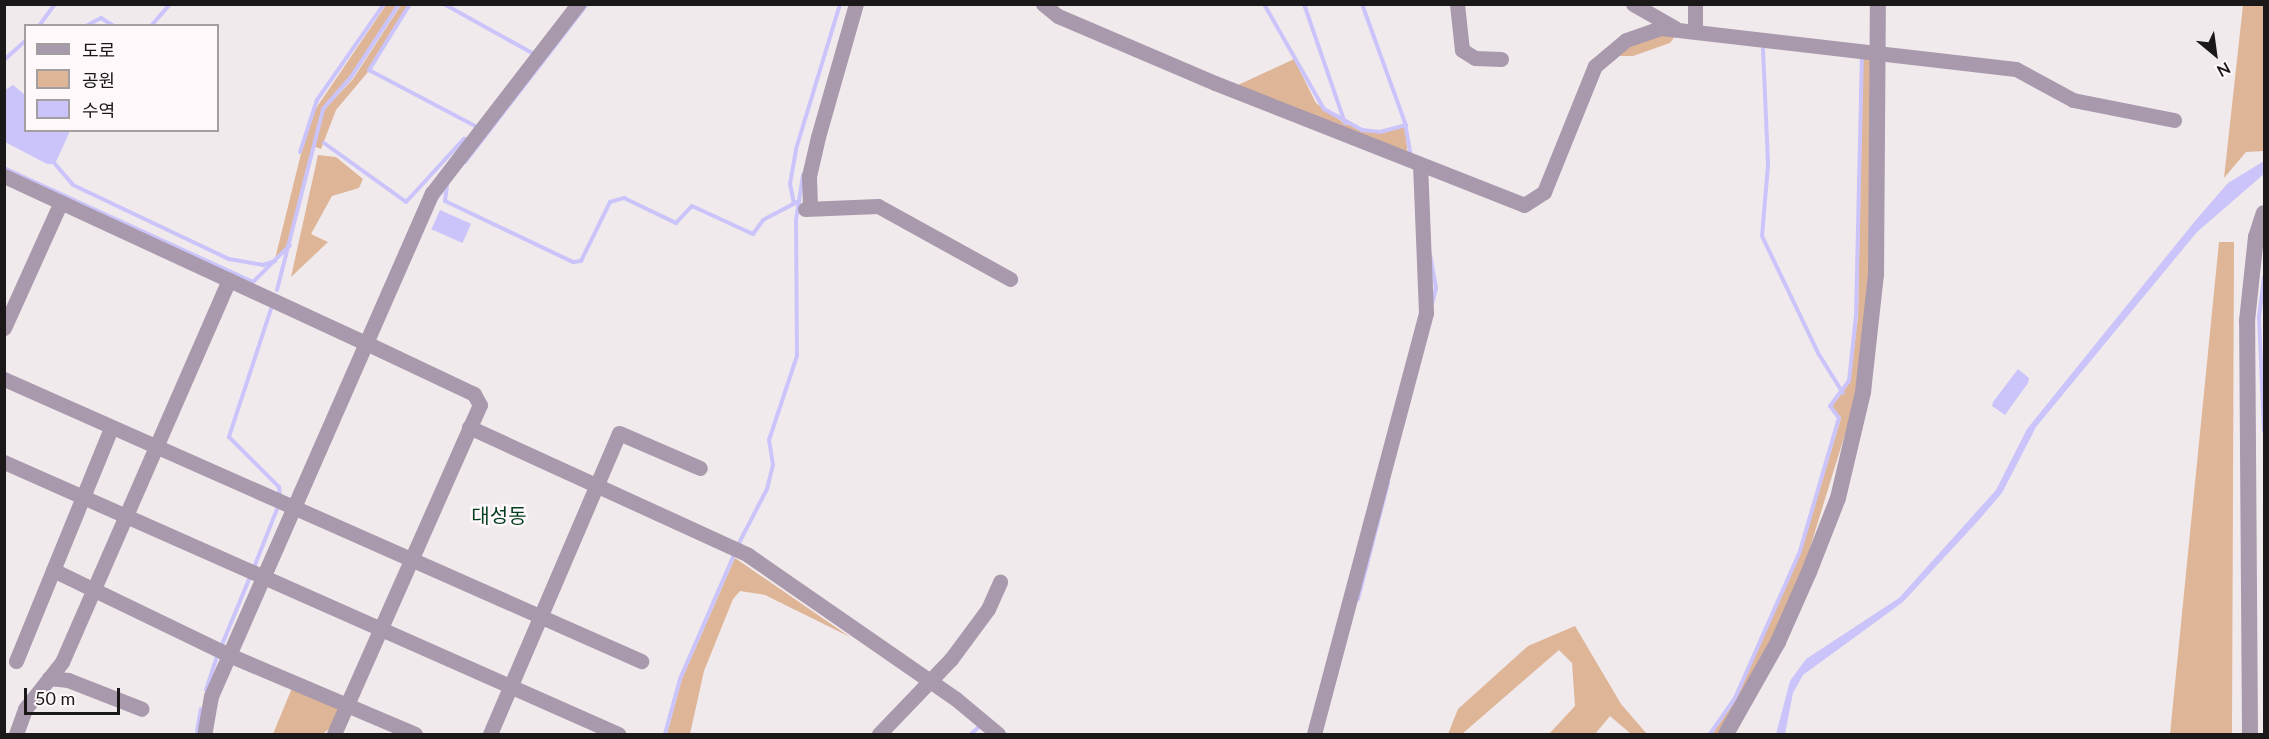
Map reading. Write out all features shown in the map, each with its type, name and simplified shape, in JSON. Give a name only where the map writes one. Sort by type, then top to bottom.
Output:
[{"type":"street","points":[[204,735],[211,696],[223,652],[255,575],[286,502],[366,343],[432,193],[578,4]]},
{"type":"street","points":[[856,4],[818,137],[809,176],[808,208],[819,210],[860,204],[878,206],[1010,279]]},
{"type":"street","points":[[1043,4],[1058,16],[1420,166],[1507,201],[1524,205],[1537,201],[1595,66],[1626,40],[1675,28],[2016,69],[2073,100],[2174,120]]},
{"type":"street","points":[[1457,4],[1462,50],[1475,58],[1501,59]]},
{"type":"street","points":[[1634,4],[1675,28]]},
{"type":"street","points":[[1695,4],[1695,30]]},
{"type":"street","points":[[1726,735],[1778,642],[1809,572],[1838,498],[1863,392],[1876,275],[1878,4]]},
{"type":"street","points":[[1314,735],[1426,313],[1420,166]]},
{"type":"street","points":[[4,176],[474,394],[480,405],[468,427],[381,629],[345,703],[334,735]]},
{"type":"street","points":[[4,328],[61,202]]},
{"type":"street","points":[[2250,735],[2247,321],[2256,237],[2265,213]]},
{"type":"street","points":[[16,735],[25,709],[62,662],[229,280]]},
{"type":"street","points":[[4,379],[111,428],[156,445],[414,556],[641,661]]},
{"type":"street","points":[[468,427],[748,555],[930,681],[998,735]]},
{"type":"street","points":[[16,661],[85,498],[111,428]]},
{"type":"street","points":[[490,735],[600,486],[619,433],[700,468]]},
{"type":"street","points":[[4,462],[381,629],[510,689],[618,735]]},
{"type":"street","points":[[53,570],[223,652],[415,735]]},
{"type":"street","points":[[879,735],[930,681],[988,609],[1000,582]]},
{"type":"street","points":[[50,678],[69,680],[142,709]]},
{"type":"green space","points":[[386,5],[397,5],[350,76],[322,108],[289,244],[275,259],[310,117]]},
{"type":"green space","points":[[401,5],[409,5],[368,72],[336,110],[321,149],[313,146],[324,110],[353,79]]},
{"type":"green space","points":[[2243,5],[2264,5],[2264,151],[2246,152],[2224,178]]},
{"type":"green space","points":[[1662,35],[1676,35],[1670,43],[1633,56],[1609,56],[1622,47]]},
{"type":"green space","points":[[1863,56],[1872,56],[1870,278],[1857,395],[1802,574],[1757,670],[1719,734],[1712,734],[1736,699],[1801,552],[1841,418],[1832,406],[1850,382],[1858,316]]},
{"type":"green space","points":[[1294,59],[1316,103],[1345,124],[1380,133],[1405,127],[1408,158],[1238,85]]},
{"type":"green space","points":[[318,155],[336,157],[363,179],[359,188],[332,196],[311,234],[328,242],[291,277]]},
{"type":"green space","points":[[2219,242],[2234,242],[2232,734],[2170,734]]},
{"type":"green space","points":[[735,558],[850,637],[765,595],[740,591],[733,599],[704,671],[690,734],[667,734],[682,679]]},
{"type":"green space","points":[[1575,626],[1621,704],[1647,734],[1631,734],[1610,716],[1595,734],[1549,734],[1575,706],[1572,663],[1559,650],[1462,734],[1448,734],[1458,709],[1528,646]]},
{"type":"green space","points":[[292,688],[341,707],[334,726],[322,734],[273,734]]},
{"type":"water","points":[[13,85],[24,94],[24,132],[70,132],[55,164],[47,164],[5,142],[5,90]]},
{"type":"water","points":[[2264,161],[2264,174],[2197,232],[2036,427],[2002,493],[1977,522],[1903,602],[1803,675],[1793,693],[1785,734],[1776,734],[1790,681],[1806,659],[1899,598],[1996,490],[2027,429],[2195,221],[2228,183]]},
{"type":"water","points":[[440,210],[471,224],[463,243],[431,229]]},
{"type":"water","points":[[2018,369],[2029,378],[2028,383],[2005,415],[1992,406],[1993,402]]},
{"type":"waterway","points":[[40,24],[55,4]]},
{"type":"waterway","points":[[153,24],[170,4]]},
{"type":"waterway","points":[[300,152],[317,100],[384,4]]},
{"type":"waterway","points":[[277,290],[323,109],[351,77],[399,4]]},
{"type":"waterway","points":[[410,4],[369,70],[475,126]]},
{"type":"waterway","points":[[444,4],[532,53]]},
{"type":"waterway","points":[[465,162],[587,4]]},
{"type":"waterway","points":[[794,204],[790,184],[796,149],[840,4]]},
{"type":"waterway","points":[[1264,4],[1324,109],[1362,130],[1380,132],[1406,125]]},
{"type":"waterway","points":[[1304,4],[1345,123]]},
{"type":"waterway","points":[[1362,4],[1405,123],[1411,157]]},
{"type":"waterway","points":[[90,24],[101,18],[111,24]]},
{"type":"waterway","points":[[4,60],[24,42]]},
{"type":"waterway","points":[[1763,49],[1768,165],[1762,236],[1818,353],[1843,393]]},
{"type":"waterway","points":[[1710,734],[1735,698],[1800,551],[1839,418],[1830,406],[1849,381],[1856,316],[1862,56]]},
{"type":"waterway","points":[[324,143],[406,202],[464,139]]},
{"type":"waterway","points":[[55,164],[73,185],[229,259],[263,265],[275,261]]},
{"type":"waterway","points":[[4,168],[253,282],[290,245]]},
{"type":"waterway","points":[[738,545],[767,489],[773,465],[769,440],[797,356],[796,220],[803,175]]},
{"type":"waterway","points":[[447,185],[445,201],[573,262],[581,261],[610,202],[624,198],[676,223],[692,206],[753,234],[763,220],[799,201]]},
{"type":"waterway","points":[[435,200],[447,185]]},
{"type":"waterway","points":[[1430,254],[1436,288],[1432,304]]},
{"type":"waterway","points":[[2264,277],[2259,317],[2264,431]]},
{"type":"waterway","points":[[271,309],[229,437],[279,487],[280,497]]},
{"type":"waterway","points":[[1358,599],[1388,483]]},
{"type":"waterway","points":[[253,570],[279,504]]},
{"type":"waterway","points":[[665,734],[680,679],[734,555]]},
{"type":"waterway","points":[[221,647],[250,577]]},
{"type":"waterway","points":[[206,690],[218,654]]},
{"type":"waterway","points":[[197,731],[201,709]]},
{"type":"waterway","points":[[971,734],[981,725]]},
{"type":"district","name":"대성동","points":[[499,515]]}]
